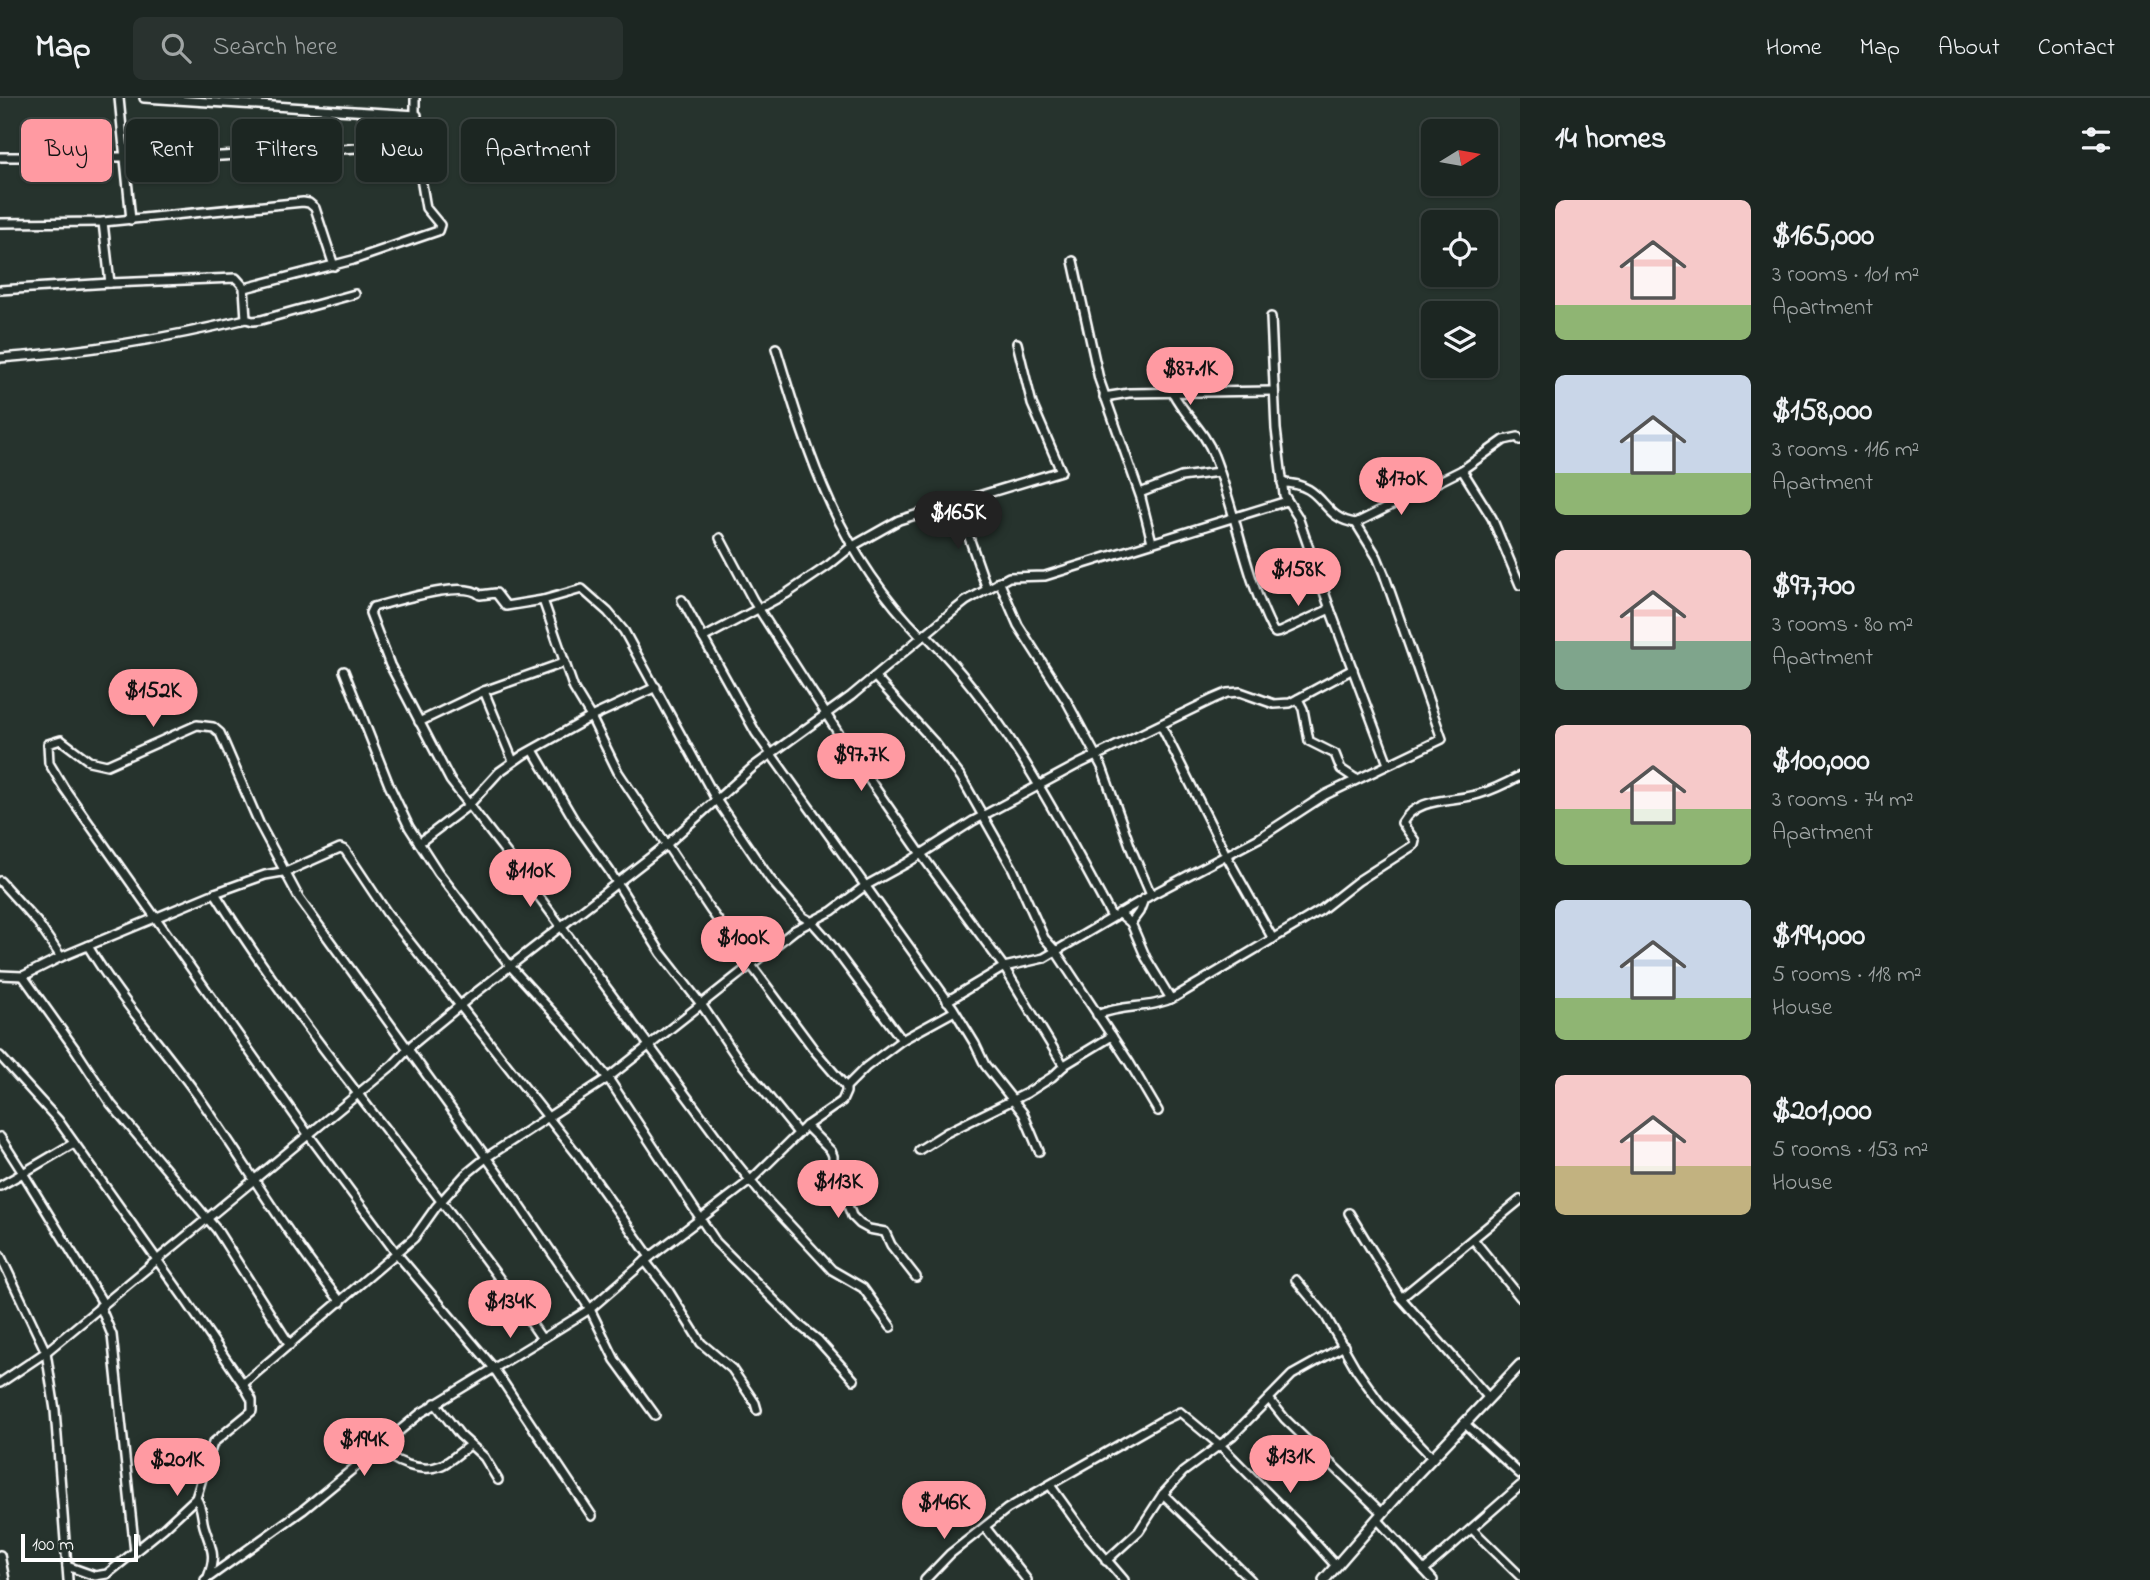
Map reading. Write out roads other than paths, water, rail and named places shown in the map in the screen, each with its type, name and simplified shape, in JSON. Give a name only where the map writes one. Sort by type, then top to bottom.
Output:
[{"type":"street","points":[[118,98],[131,220]]},
{"type":"street","points":[[144,98],[416,115]]},
{"type":"street","points":[[295,98],[296,109]]},
{"type":"street","points":[[415,98],[416,119]]},
{"type":"street","points":[[0,157],[124,158],[299,153],[356,148]]},
{"type":"street","points":[[244,288],[334,266],[440,229],[437,220],[426,208],[422,182]]},
{"type":"street","points":[[0,223],[103,222],[294,202],[309,203],[315,208],[334,266]]},
{"type":"street","points":[[103,222],[110,283]]},
{"type":"street","points":[[1073,261],[1104,397],[1140,493],[1152,542]]},
{"type":"street","points":[[0,290],[236,278],[244,288],[246,320]]},
{"type":"street","points":[[0,358],[107,347],[196,332],[246,320],[261,320],[355,294]]},
{"type":"street","points":[[1271,317],[1282,483],[1287,502],[1298,517],[1388,764]]},
{"type":"street","points":[[703,638],[760,609],[813,576],[851,547],[899,520],[1061,470],[1032,404],[1017,344]]},
{"type":"street","points":[[776,348],[822,487],[851,547],[902,615],[941,649],[988,709],[1040,785],[1116,915],[1131,923],[1146,958],[1171,999]]},
{"type":"street","points":[[1104,397],[1129,393],[1274,391]]},
{"type":"street","points":[[1173,393],[1214,454],[1256,587],[1275,633],[1330,609]]},
{"type":"street","points":[[1282,483],[1297,485],[1317,493],[1337,518],[1356,523],[1462,470],[1504,440],[1520,440]]},
{"type":"street","points":[[1462,470],[1492,518],[1520,584]]},
{"type":"street","points":[[1140,493],[1181,477],[1219,472]]},
{"type":"street","points":[[0,1382],[46,1352],[460,1005],[666,845],[753,767],[812,722],[828,714],[947,616],[999,581],[1018,575],[1045,576],[1287,502]]},
{"type":"street","points":[[957,503],[987,589]]},
{"type":"street","points":[[947,1000],[1004,967],[1044,958],[1148,896],[1259,838],[1356,779],[1442,739],[1384,574],[1356,523]]},
{"type":"street","points":[[720,538],[760,609],[853,756],[1004,967],[1064,1066]]},
{"type":"street","points":[[999,581],[1018,625],[1066,700],[1101,767],[1148,896],[1131,923]]},
{"type":"street","points":[[891,1327],[863,1288],[832,1270],[750,1181],[445,772],[390,665],[372,622],[371,609],[425,594],[461,589],[474,590],[480,595],[496,593],[506,606],[543,600],[578,590],[585,591],[624,631],[717,801],[771,879],[803,918],[812,922],[863,985],[902,1040]]},
{"type":"street","points":[[543,600],[573,689],[591,717],[618,772],[710,911],[815,1051],[846,1087]]},
{"type":"street","points":[[682,600],[745,715],[947,1000],[985,1065],[1023,1113],[1039,1151]]},
{"type":"street","points":[[419,722],[484,691],[563,663]]},
{"type":"street","points":[[243,1384],[397,1254],[414,1238],[453,1186],[487,1157],[608,1078],[795,930],[832,911],[865,886],[983,816],[1095,756],[1227,693],[1240,692],[1283,705],[1353,669]]},
{"type":"street","points":[[344,671],[389,785],[419,843],[438,872],[511,967],[608,1078],[716,1242],[798,1324],[818,1340],[854,1380]]},
{"type":"street","points":[[875,677],[934,742],[961,777],[1013,869],[1038,927],[1112,1036],[1158,1111]]},
{"type":"street","points":[[419,843],[469,805],[499,772],[513,761],[591,717],[656,687]]},
{"type":"street","points":[[484,691],[513,761]]},
{"type":"street","points":[[1298,699],[1303,709],[1309,741],[1335,754],[1341,769],[1356,779]]},
{"type":"street","points":[[592,1516],[493,1367],[397,1254],[155,918],[64,788],[49,762],[48,744],[61,740],[89,761],[107,765],[191,727],[205,724],[213,727],[225,741],[244,791],[283,872],[429,1081],[487,1157],[590,1309],[615,1360],[655,1415]]},
{"type":"street","points":[[1161,726],[1226,855],[1273,939]]},
{"type":"street","points":[[533,750],[576,825],[661,953],[701,1004],[738,1059],[799,1133]]},
{"type":"street","points":[[1097,1015],[1117,1008],[1154,1005],[1171,999],[1321,910],[1358,881],[1414,845],[1415,841],[1402,823],[1417,808],[1454,797],[1479,794],[1520,776]]},
{"type":"street","points":[[0,975],[23,976],[61,957],[215,893],[265,875],[283,872],[343,848],[387,913],[599,1183],[648,1259],[653,1274],[668,1290],[701,1343],[732,1369],[757,1410]]},
{"type":"street","points":[[0,881],[38,923],[61,957]]},
{"type":"street","points":[[215,893],[266,972],[441,1200],[542,1339]]},
{"type":"street","points":[[88,946],[103,971],[255,1178],[296,1243],[341,1302]]},
{"type":"street","points":[[23,976],[111,1104],[233,1254],[290,1345]]},
{"type":"street","points":[[206,1579],[293,1518],[435,1403],[590,1309],[648,1259],[750,1181],[806,1126],[842,1101],[846,1087],[866,1067],[902,1040],[953,1012]]},
{"type":"street","points":[[919,1150],[1052,1077],[1064,1066],[1112,1036]]},
{"type":"street","points":[[0,1056],[46,1105],[74,1143],[252,1400],[252,1411],[213,1444],[196,1498],[164,1528],[110,1572],[90,1575],[67,1566]]},
{"type":"street","points":[[806,1126],[831,1151],[833,1166],[852,1216],[869,1229],[885,1232],[891,1245],[916,1277]]},
{"type":"street","points":[[0,1138],[102,1304],[113,1335],[135,1552]]},
{"type":"street","points":[[0,1186],[74,1143]]},
{"type":"street","points":[[1401,1298],[1520,1200]]},
{"type":"street","points":[[1349,1213],[1401,1298],[1488,1397]]},
{"type":"street","points":[[1473,1239],[1520,1297]]},
{"type":"street","points":[[0,1255],[46,1352],[55,1410],[68,1580]]},
{"type":"street","points":[[1296,1280],[1325,1315],[1356,1369],[1380,1403],[1433,1458]]},
{"type":"street","points":[[1106,1561],[1139,1531],[1163,1494],[1191,1465],[1221,1446],[1292,1375],[1344,1346]]},
{"type":"street","points":[[1324,1580],[1464,1423],[1520,1365]]},
{"type":"street","points":[[1269,1399],[1285,1419],[1380,1516],[1433,1580]]},
{"type":"street","points":[[435,1403],[470,1445],[484,1457],[498,1480]]},
{"type":"street","points":[[925,1580],[950,1554],[1007,1510],[1180,1412],[1221,1446],[1336,1566]]},
{"type":"street","points":[[1464,1423],[1520,1475]]},
{"type":"street","points":[[379,1447],[391,1459],[400,1463],[433,1467],[445,1463],[470,1445]]},
{"type":"street","points":[[1050,1485],[1106,1561],[1124,1580]]},
{"type":"street","points":[[1424,1570],[1520,1486]]},
{"type":"street","points":[[1163,1494],[1251,1580]]},
{"type":"street","points":[[196,1498],[202,1507],[204,1525],[214,1558],[222,1568]]},
{"type":"street","points":[[985,1527],[1027,1580]]},
{"type":"street","points":[[1472,1529],[1520,1576]]},
{"type":"street","points":[[0,1555],[5,1580]]},
{"type":"street","points":[[206,1579],[214,1558]]}]
